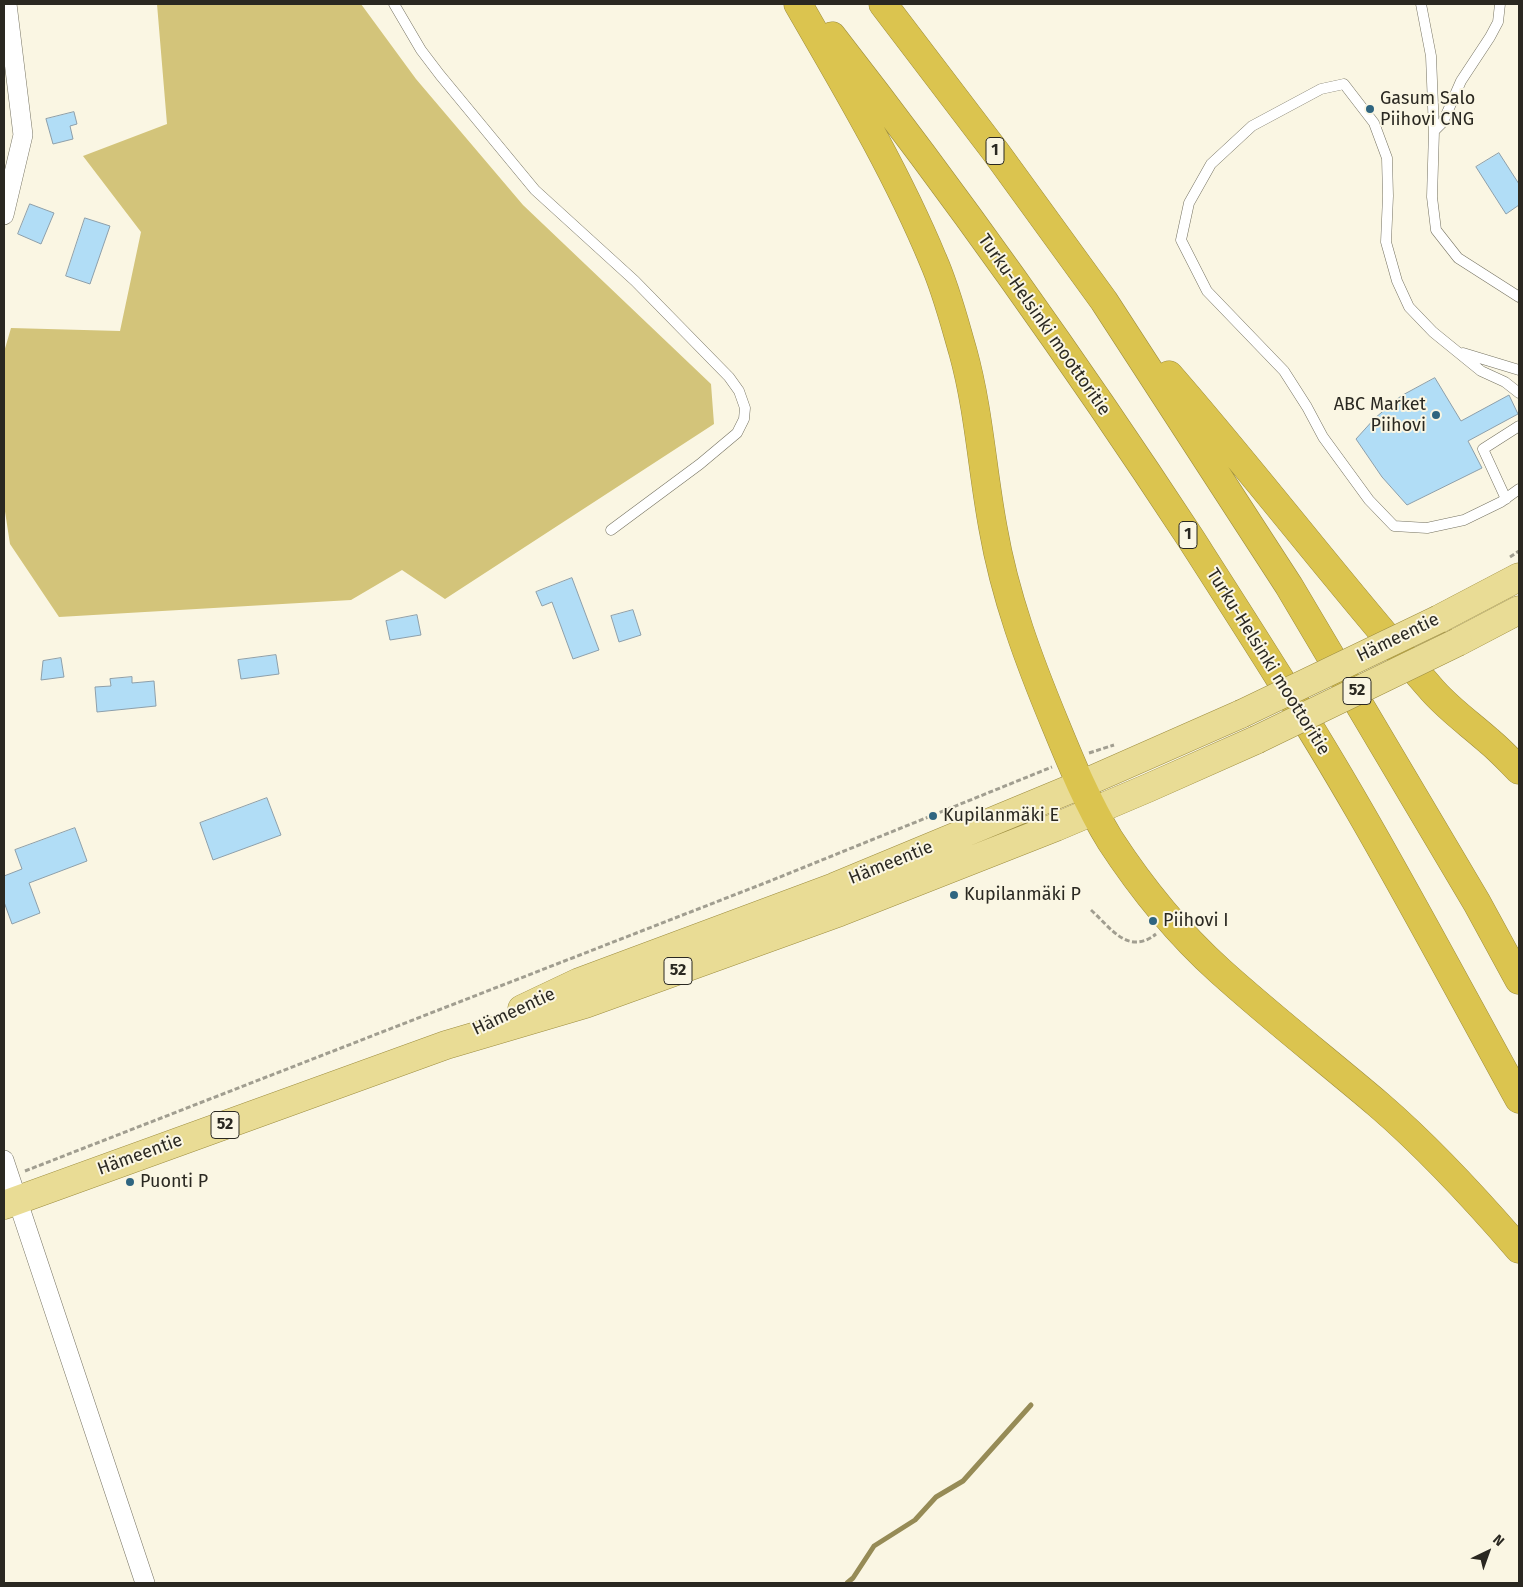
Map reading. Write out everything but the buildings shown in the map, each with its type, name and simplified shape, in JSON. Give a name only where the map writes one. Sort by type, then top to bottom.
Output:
[{"type":"highway","points":[[798,4],[896,179],[934,261],[964,354],[975,405],[992,525],[1005,586],[1029,661],[1080,785],[1094,811],[1111,840],[1141,882],[1185,936],[1218,970],[1383,1108],[1481,1204],[1519,1249]]},
{"type":"highway","name":"Turku-Helsinki moottoritie","points":[[807,4],[886,106],[1010,274],[1144,468],[1244,621],[1358,808],[1519,1099]]},
{"type":"highway","name":"1","points":[[883,4],[995,151],[1104,300],[1289,586],[1477,903],[1519,980]]},
{"type":"highway","points":[[1104,300],[1227,441],[1434,692],[1460,718],[1489,741],[1519,770]]},
{"type":"highway","points":[[1489,741],[1519,760]]},
{"type":"main road","name":"Hämeentie","points":[[446,1045],[579,982],[834,887],[1080,785],[1241,714],[1439,619],[1519,577]]},
{"type":"main road","name":"Hämeentie","points":[[9,1185],[446,1045],[585,1004],[849,909],[1094,811],[1256,740],[1458,642],[1519,610]]},
{"type":"street","points":[[4,215],[23,135],[7,4]]},
{"type":"street","points":[[9,1185],[145,1583]]},
{"type":"lane","points":[[394,4],[430,62],[535,190],[635,282],[729,377],[741,396],[745,414],[742,425],[737,432],[700,464],[611,530]]},
{"type":"lane","points":[[1421,4],[1431,56],[1434,131],[1432,197],[1436,230],[1458,258],[1519,297]]},
{"type":"lane","points":[[1434,131],[1443,122],[1461,81],[1494,30],[1498,22],[1500,4]]},
{"type":"lane","points":[[1519,393],[1505,382],[1481,371],[1433,332],[1409,306],[1397,281],[1386,242],[1388,196],[1386,158],[1374,123],[1344,84],[1321,90],[1252,126],[1211,164],[1190,203],[1180,240],[1207,291],[1284,371],[1323,437],[1369,500],[1394,526],[1427,528],[1464,520],[1506,499],[1519,489]]},
{"type":"lane","points":[[1457,351],[1519,370]]},
{"type":"lane","points":[[1506,499],[1483,449],[1519,426]]},
{"type":"path","points":[[9,1185],[1070,759]]},
{"type":"path","points":[[1091,910],[1122,938],[1132,943],[1144,941],[1161,930]]},
{"type":"shaded area","points":[[157,4],[361,4],[416,79],[523,205],[711,384],[714,424],[445,599],[402,570],[351,600],[59,617],[10,544],[4,505],[4,352],[11,328],[120,331],[141,232],[83,156],[167,124]]},
{"type":"waterway","points":[[847,1583],[853,1578],[874,1546],[915,1520],[936,1497],[963,1481],[1031,1405]]},
{"type":"place","name":"Gasum Salo Piihovi CNG","points":[[1370,109]]},
{"type":"place","name":"ABC Market Piihovi","points":[[1436,415]]},
{"type":"place","name":"Kupilanmäki E","points":[[933,816]]},
{"type":"place","name":"Kupilanmäki P","points":[[954,895]]},
{"type":"place","name":"Piihovi I","points":[[1153,921]]},
{"type":"place","name":"Puonti P","points":[[130,1182]]}]
